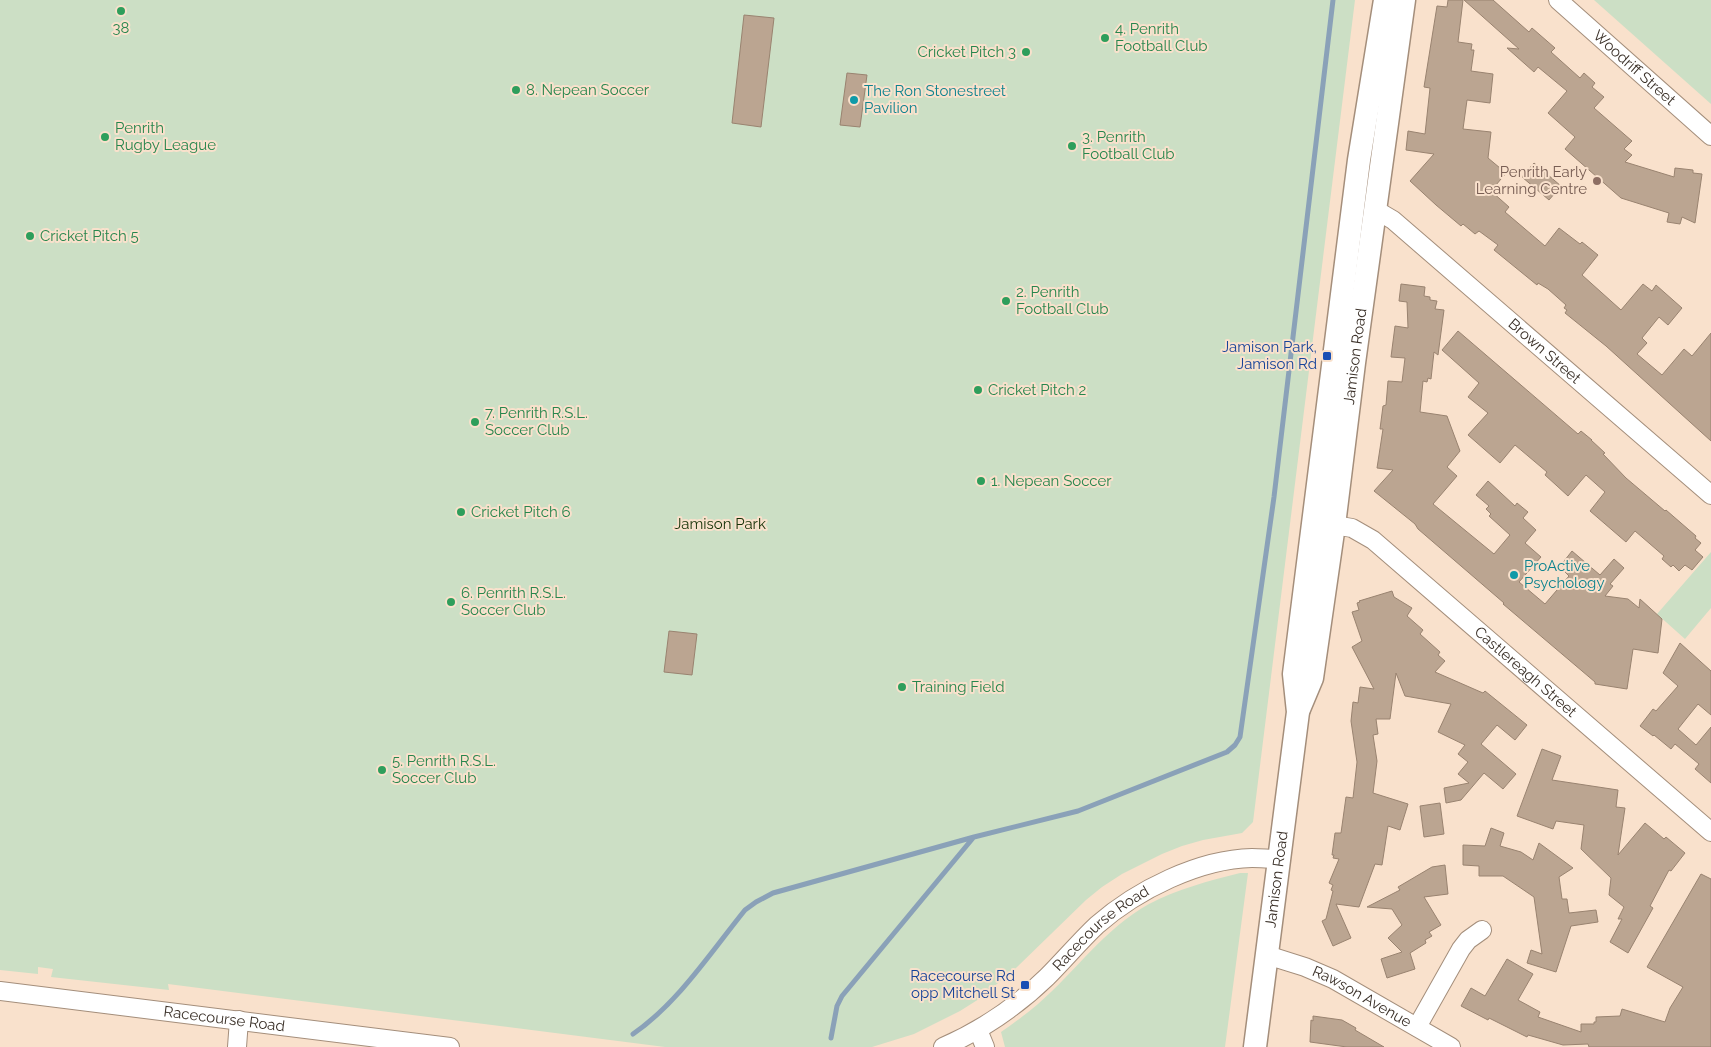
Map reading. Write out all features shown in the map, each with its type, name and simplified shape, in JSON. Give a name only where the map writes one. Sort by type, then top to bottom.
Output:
[{"type":"main road","name":"Jamison Road","points":[[1256,1047],[1266,955],[1298,712],[1294,674],[1359,160],[1385,0]]},
{"type":"main road","name":"Jamison Road","points":[[1298,712],[1312,678],[1404,0]]},
{"type":"street","name":"Woodriff Street","points":[[1558,0],[1711,136]]},
{"type":"street","name":"Brown Street","points":[[1376,210],[1393,220],[1711,495]]},
{"type":"street","name":"Castlereagh Street","points":[[1334,524],[1352,528],[1374,540],[1711,832]]},
{"type":"street","name":"Racecourse Road","points":[[943,1047],[996,1019],[1034,989],[1097,925],[1137,894],[1174,877],[1221,862],[1251,858],[1279,859]]},
{"type":"street","points":[[1417,1027],[1461,949],[1468,940],[1482,930]]},
{"type":"street","name":"Rawson Avenue","points":[[1266,955],[1333,978],[1451,1047]]},
{"type":"street","name":"Racecourse Road","points":[[0,991],[450,1047]]},
{"type":"street","points":[[237,1047],[240,1020]]},
{"type":"street","points":[[978,1030],[985,1047]]},
{"type":"green space","name":"Jamison Park","points":[[0,0],[1355,0],[1253,822],[1242,833],[1182,846],[1122,874],[1086,900],[1016,968],[979,999],[960,1011],[914,1034],[872,1047],[665,1047],[168,984],[169,990],[51,977],[53,969],[38,967],[38,974],[0,970]]},
{"type":"green space","points":[[1594,0],[1711,0],[1711,104]]},
{"type":"green space","points":[[1711,552],[1711,608],[1685,639],[1657,614]]},
{"type":"green space","points":[[1240,873],[1248,873],[1225,1047],[1005,1047],[1001,1032],[1052,992],[1118,925],[1149,904],[1171,894],[1205,882]]},
{"type":"building","points":[[1448,0],[1463,0],[1458,42],[1472,44],[1471,50],[1474,50],[1471,71],[1493,74],[1490,103],[1467,100],[1463,129],[1491,132],[1488,158],[1506,173],[1491,191],[1509,207],[1505,212],[1545,246],[1559,228],[1580,244],[1582,242],[1598,255],[1582,275],[1621,310],[1643,284],[1652,291],[1656,285],[1682,308],[1668,325],[1659,317],[1642,338],[1647,343],[1637,354],[1662,375],[1684,349],[1692,356],[1711,333],[1711,441],[1606,346],[1565,313],[1567,310],[1564,308],[1566,305],[1548,289],[1538,283],[1537,285],[1494,250],[1498,245],[1479,231],[1475,234],[1463,224],[1461,226],[1410,181],[1434,154],[1406,150],[1408,131],[1425,134],[1430,88],[1424,87],[1437,6],[1447,7]]},
{"type":"building","points":[[1464,0],[1493,0],[1529,32],[1532,28],[1555,48],[1551,52],[1580,78],[1584,73],[1595,83],[1592,87],[1604,97],[1594,108],[1632,141],[1624,149],[1632,155],[1625,162],[1674,177],[1675,168],[1693,170],[1693,173],[1702,174],[1695,223],[1682,217],[1680,224],[1667,222],[1669,213],[1621,198],[1565,149],[1575,137],[1548,113],[1567,91],[1538,67],[1534,72],[1507,48],[1519,49]]},
{"type":"building","points":[[744,15],[774,18],[761,127],[732,123]]},
{"type":"building","name":"The Ron Stonestreet Pavilion","points":[[847,73],[867,75],[860,127],[840,125]]},
{"type":"building","points":[[1534,163],[1561,186],[1549,200],[1522,177]]},
{"type":"building","points":[[1401,284],[1425,287],[1424,296],[1430,297],[1430,300],[1437,301],[1435,309],[1444,310],[1438,355],[1434,352],[1431,379],[1428,378],[1427,382],[1423,381],[1420,412],[1447,416],[1460,451],[1447,467],[1457,476],[1433,504],[1494,554],[1510,535],[1489,516],[1491,514],[1486,509],[1489,506],[1476,495],[1488,481],[1515,506],[1517,503],[1528,512],[1523,518],[1536,530],[1525,543],[1541,557],[1519,582],[1545,604],[1569,576],[1565,572],[1567,570],[1561,565],[1572,551],[1600,575],[1614,559],[1624,568],[1610,584],[1613,586],[1605,596],[1628,599],[1639,608],[1640,599],[1662,619],[1658,653],[1633,649],[1627,689],[1595,684],[1595,682],[1418,529],[1415,524],[1374,491],[1393,470],[1377,468],[1383,429],[1380,429],[1383,406],[1386,405],[1388,381],[1402,382],[1405,358],[1391,357],[1395,326],[1408,328],[1407,302],[1399,301]]},
{"type":"building","points":[[1458,331],[1578,434],[1581,431],[1592,440],[1626,478],[1696,536],[1695,538],[1701,543],[1695,550],[1703,557],[1692,570],[1685,565],[1679,571],[1673,565],[1671,567],[1662,559],[1664,556],[1635,531],[1626,542],[1590,511],[1605,492],[1586,475],[1568,496],[1545,475],[1547,472],[1515,445],[1500,463],[1468,435],[1488,413],[1468,397],[1479,383],[1442,350]]},
{"type":"building","points":[[1392,591],[1394,597],[1412,608],[1407,616],[1423,630],[1420,634],[1440,652],[1438,655],[1445,661],[1435,672],[1483,693],[1485,691],[1527,725],[1515,740],[1497,725],[1481,744],[1516,774],[1503,789],[1484,773],[1461,800],[1446,803],[1444,788],[1469,783],[1458,774],[1468,762],[1458,754],[1465,745],[1438,732],[1451,704],[1405,696],[1396,673],[1390,719],[1376,719],[1378,734],[1373,735],[1377,761],[1373,793],[1408,804],[1400,830],[1388,826],[1382,865],[1375,864],[1359,907],[1336,904],[1351,938],[1333,946],[1322,921],[1326,919],[1333,891],[1331,890],[1333,885],[1329,883],[1339,859],[1333,858],[1334,855],[1332,855],[1335,833],[1341,833],[1346,797],[1353,798],[1357,762],[1351,721],[1353,702],[1358,703],[1360,687],[1374,689],[1352,647],[1362,641],[1352,612],[1359,610],[1357,603],[1359,601]]},
{"type":"building","points":[[669,631],[697,634],[692,675],[664,672]]},
{"type":"building","points":[[1680,643],[1711,671],[1711,715],[1698,704],[1678,729],[1696,745],[1711,727],[1711,783],[1695,769],[1699,764],[1675,744],[1671,749],[1640,726],[1653,709],[1656,711],[1678,686],[1663,673]]},
{"type":"building","points":[[1542,749],[1561,756],[1552,780],[1618,790],[1616,807],[1625,808],[1618,855],[1645,823],[1685,853],[1671,871],[1669,870],[1650,906],[1653,908],[1628,953],[1610,942],[1622,919],[1618,919],[1624,907],[1609,895],[1611,878],[1581,849],[1584,825],[1556,821],[1553,829],[1517,816]]},
{"type":"building","points":[[1440,803],[1444,834],[1424,837],[1420,806]]},
{"type":"building","points":[[1491,828],[1504,833],[1500,846],[1521,852],[1533,860],[1539,843],[1573,868],[1559,877],[1562,899],[1567,899],[1569,913],[1596,910],[1598,922],[1571,926],[1556,972],[1527,963],[1531,950],[1542,954],[1534,897],[1503,876],[1479,876],[1479,866],[1463,865],[1463,845],[1485,846]]},
{"type":"building","points":[[1445,865],[1448,894],[1424,897],[1441,925],[1429,932],[1432,936],[1425,940],[1426,943],[1410,953],[1415,969],[1387,978],[1381,959],[1402,952],[1388,938],[1402,925],[1392,909],[1367,907],[1400,890],[1398,887],[1432,867]]},
{"type":"building","points":[[1701,874],[1711,879],[1711,1047],[1589,1047],[1588,1044],[1563,1045],[1528,1035],[1527,1037],[1461,1006],[1471,988],[1485,996],[1507,959],[1533,974],[1518,1000],[1540,1012],[1538,1017],[1581,1032],[1581,1024],[1594,1024],[1596,1017],[1620,1016],[1622,1009],[1665,1022],[1670,1008],[1683,987],[1647,967]]},
{"type":"building","points":[[1313,1016],[1342,1020],[1384,1047],[1347,1047],[1310,1042],[1311,1020],[1313,1021]]},
{"type":"waterway","points":[[633,1034],[665,1007],[679,992],[745,910],[773,893],[974,837],[1078,811],[1227,752],[1235,745],[1240,737],[1274,497],[1333,0]]},
{"type":"waterway","points":[[831,1038],[837,1006],[842,996],[973,838]]},
{"type":"place","name":"38","points":[[121,11]]},
{"type":"place","name":"4. Penrith Football Club","points":[[1105,38]]},
{"type":"place","name":"Cricket Pitch 3","points":[[1026,52]]},
{"type":"place","name":"8. Nepean Soccer","points":[[516,90]]},
{"type":"place","name":"The Ron Stonestreet Pavilion","points":[[854,100]]},
{"type":"place","name":"Penrith Rugby League","points":[[105,137]]},
{"type":"place","name":"3. Penrith Football Club","points":[[1072,146]]},
{"type":"place","name":"Penrith Early Learning Centre","points":[[1597,181]]},
{"type":"place","name":"Cricket Pitch 5","points":[[30,236]]},
{"type":"place","name":"2. Penrith Football Club","points":[[1006,301]]},
{"type":"place","name":"Jamison Park, Jamison Rd","points":[[1327,356]]},
{"type":"place","name":"Cricket Pitch 2","points":[[978,390]]},
{"type":"place","name":"7. Penrith R.S.L. Soccer Club","points":[[475,422]]},
{"type":"place","name":"1. Nepean Soccer","points":[[981,481]]},
{"type":"place","name":"Cricket Pitch 6","points":[[461,512]]},
{"type":"place","name":"ProActive Psychology","points":[[1514,575]]},
{"type":"place","name":"6. Penrith R.S.L. Soccer Club","points":[[451,602]]},
{"type":"place","name":"Training Field","points":[[902,687]]},
{"type":"place","name":"5. Penrith R.S.L. Soccer Club","points":[[382,770]]},
{"type":"place","name":"Racecourse Rd opp Mitchell St","points":[[1025,985]]}]
